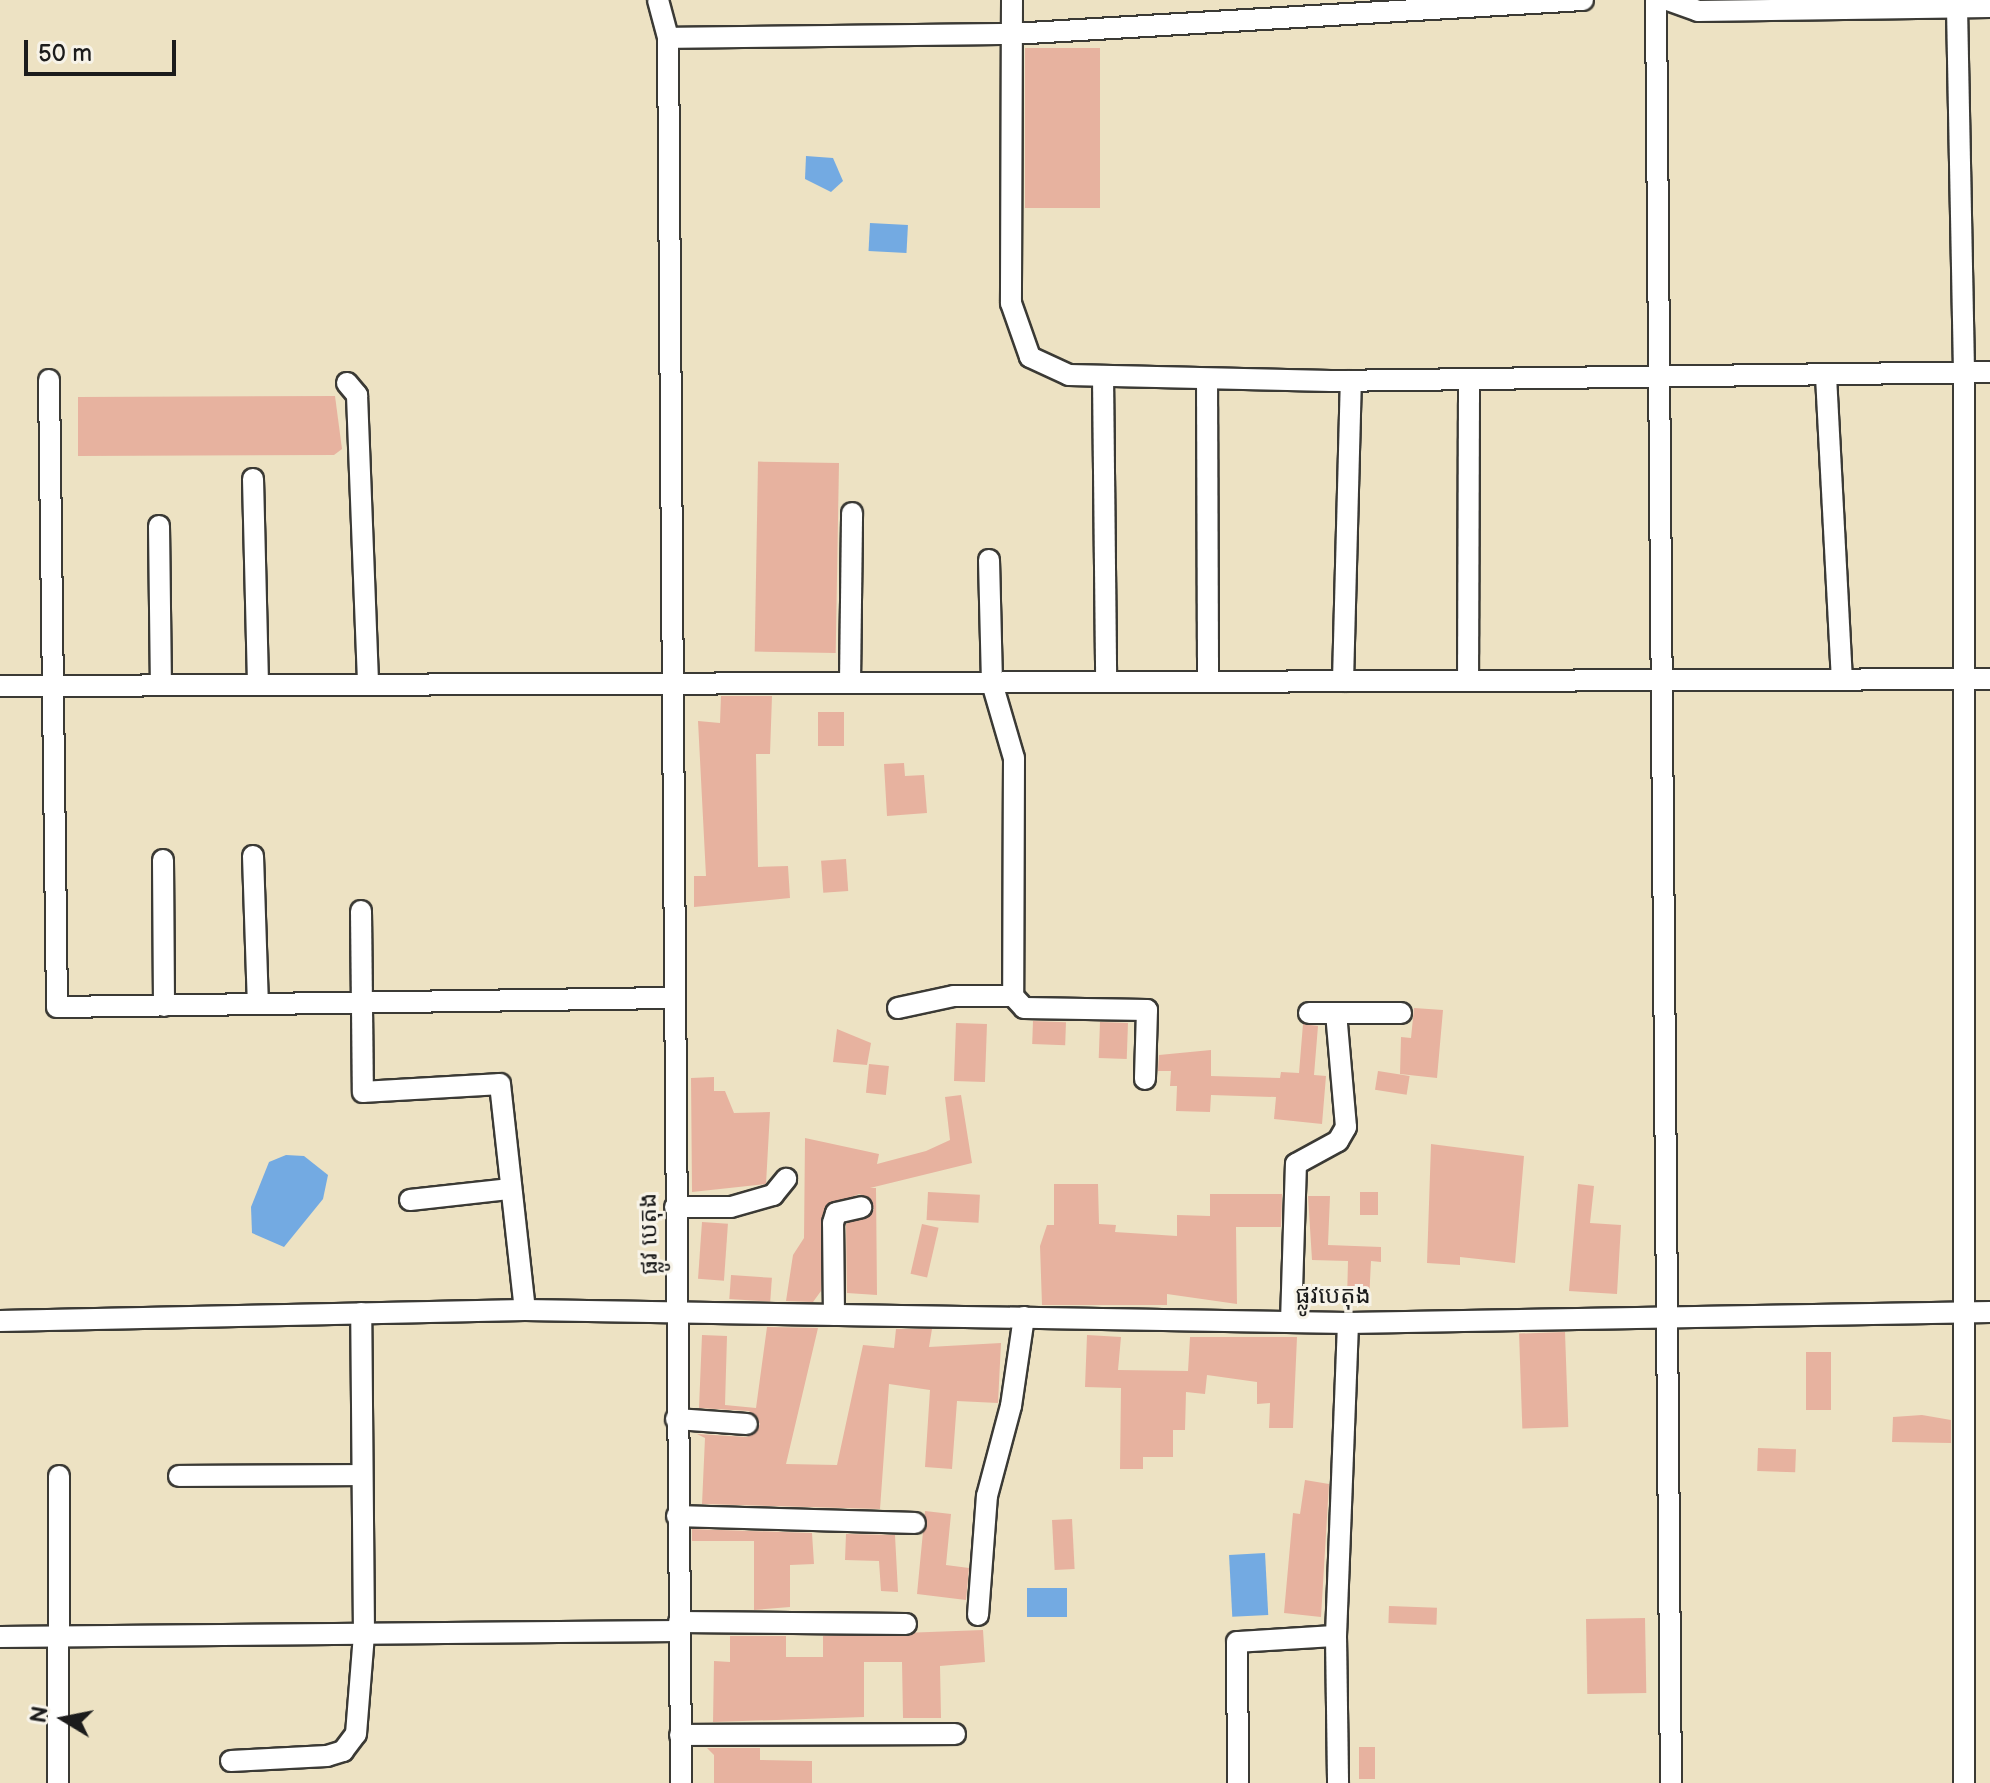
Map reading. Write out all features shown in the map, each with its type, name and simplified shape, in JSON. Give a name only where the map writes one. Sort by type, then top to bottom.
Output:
[{"type":"street","name":"ផ្លូវ បេតុង","points":[[658,0],[668,38],[670,684],[681,1783]]},
{"type":"street","points":[[1012,0],[1011,303],[1030,357],[1069,375],[1351,381],[1990,372]]},
{"type":"street","points":[[668,38],[1012,34],[1348,7],[1583,0]]},
{"type":"street","points":[[1656,0],[1664,680],[1663,1315],[1671,1783]]},
{"type":"street","points":[[1668,0],[1698,11],[1990,7]]},
{"type":"street","points":[[1957,7],[1964,374],[1964,1783]]},
{"type":"street","points":[[1103,376],[1106,682]]},
{"type":"street","points":[[1826,376],[1842,679]]},
{"type":"street","points":[[1207,379],[1208,682]]},
{"type":"street","points":[[1468,681],[1469,379]]},
{"type":"street","points":[[49,380],[57,1007],[673,998]]},
{"type":"street","points":[[1343,681],[1351,381]]},
{"type":"street","points":[[347,383],[357,395],[368,683]]},
{"type":"street","points":[[253,479],[258,683]]},
{"type":"street","points":[[850,683],[852,513]]},
{"type":"street","points":[[159,526],[161,685]]},
{"type":"street","points":[[989,560],[992,683],[1014,758],[1013,996],[1024,1008],[1147,1010],[1145,1079]]},
{"type":"street","points":[[0,686],[1990,679]]},
{"type":"street","points":[[253,856],[258,1004]]},
{"type":"street","points":[[163,860],[164,1006]]},
{"type":"street","points":[[361,911],[363,1092],[500,1084],[525,1310]]},
{"type":"street","points":[[898,1008],[954,996],[1013,996]]},
{"type":"street","points":[[1309,1013],[1401,1013]]},
{"type":"street","points":[[1291,1322],[1296,1164],[1338,1141],[1346,1127],[1336,1013]]},
{"type":"street","points":[[675,1207],[731,1207],[773,1195],[786,1179]]},
{"type":"street","points":[[410,1200],[510,1189]]},
{"type":"street","points":[[834,1315],[833,1223],[836,1213],[861,1207]]},
{"type":"street","name":"ផ្លូវបេតុង","points":[[0,1321],[525,1310],[1348,1323],[1663,1315],[1990,1312]]},
{"type":"street","points":[[231,1761],[343,1751],[362,1707],[361,1313]]},
{"type":"street","points":[[978,1615],[987,1496],[1011,1406],[1024,1317]]},
{"type":"street","points":[[1338,1783],[1336,1636],[1348,1323]]},
{"type":"street","points":[[676,1419],[747,1424]]},
{"type":"street","points":[[179,1476],[362,1475]]},
{"type":"street","points":[[58,1783],[59,1476]]},
{"type":"street","points":[[677,1516],[915,1523]]},
{"type":"street","points":[[0,1637],[906,1624]]},
{"type":"street","points":[[1238,1783],[1237,1642],[1336,1636]]},
{"type":"street","points":[[680,1735],[955,1734]]},
{"type":"water","points":[[806,156],[833,158],[843,181],[831,192],[805,179]]},
{"type":"water","points":[[870,223],[908,225],[906,253],[869,251]]},
{"type":"water","points":[[286,1155],[304,1156],[328,1175],[323,1199],[284,1247],[252,1233],[251,1207],[269,1162]]},
{"type":"water","points":[[1265,1553],[1268,1615],[1232,1617],[1229,1555]]},
{"type":"water","points":[[1027,1588],[1067,1588],[1067,1617],[1027,1617]]},
{"type":"building","points":[[1025,48],[1100,48],[1100,208],[1025,208]]},
{"type":"building","points":[[335,396],[342,449],[334,455],[78,456],[78,397]]},
{"type":"building","points":[[758,462],[839,463],[836,653],[755,652]]},
{"type":"building","points":[[721,696],[772,696],[770,754],[756,754],[758,867],[788,866],[790,898],[694,907],[694,876],[706,876],[698,721],[720,723]]},
{"type":"building","points":[[818,712],[844,712],[844,746],[818,746]]},
{"type":"building","points":[[904,763],[905,776],[924,775],[927,813],[887,816],[884,764]]},
{"type":"building","points":[[846,859],[848,891],[823,893],[821,861]]},
{"type":"building","points":[[1414,1008],[1443,1010],[1437,1078],[1400,1074],[1401,1037],[1411,1038]]},
{"type":"building","points":[[1033,1021],[1066,1022],[1065,1045],[1032,1044]]},
{"type":"building","points":[[1100,1022],[1128,1023],[1127,1059],[1099,1058]]},
{"type":"building","points":[[956,1023],[987,1024],[985,1082],[954,1081]]},
{"type":"building","points":[[1303,1024],[1318,1026],[1314,1075],[1326,1076],[1322,1124],[1274,1119],[1276,1097],[1211,1095],[1210,1112],[1176,1111],[1177,1086],[1170,1086],[1171,1071],[1158,1071],[1159,1055],[1211,1050],[1211,1076],[1280,1078],[1281,1072],[1299,1073]]},
{"type":"building","points":[[837,1029],[871,1043],[867,1065],[833,1062]]},
{"type":"building","points":[[869,1064],[889,1066],[886,1095],[866,1093]]},
{"type":"building","points":[[1378,1071],[1410,1076],[1407,1095],[1375,1090]]},
{"type":"building","points":[[714,1077],[714,1091],[725,1091],[734,1113],[770,1112],[766,1184],[692,1192],[691,1078]]},
{"type":"building","points":[[961,1095],[972,1163],[870,1188],[876,1188],[877,1295],[847,1293],[846,1224],[874,1210],[871,1199],[859,1194],[824,1209],[821,1291],[813,1302],[786,1301],[793,1255],[804,1238],[805,1138],[879,1154],[877,1164],[926,1151],[950,1140],[945,1097]]},
{"type":"building","points":[[1431,1144],[1524,1156],[1515,1263],[1460,1257],[1460,1265],[1427,1263]]},
{"type":"building","points":[[1054,1184],[1098,1184],[1099,1224],[1116,1225],[1115,1232],[1177,1236],[1177,1215],[1210,1216],[1210,1194],[1282,1194],[1281,1227],[1236,1227],[1237,1304],[1167,1294],[1167,1305],[1042,1305],[1040,1246],[1047,1225],[1054,1225]]},
{"type":"building","points":[[1578,1184],[1594,1186],[1590,1223],[1621,1225],[1617,1294],[1569,1291]]},
{"type":"building","points":[[928,1192],[980,1195],[978,1223],[927,1220]]},
{"type":"building","points":[[1360,1192],[1378,1192],[1378,1215],[1360,1215]]},
{"type":"building","points":[[1308,1196],[1330,1196],[1328,1245],[1381,1247],[1381,1262],[1371,1261],[1369,1301],[1347,1300],[1348,1261],[1312,1260]]},
{"type":"building","points":[[702,1222],[728,1224],[724,1281],[698,1279]]},
{"type":"building","points":[[922,1224],[939,1228],[927,1278],[911,1274]]},
{"type":"building","points":[[731,1275],[772,1278],[770,1302],[729,1299]]},
{"type":"building","points":[[767,1327],[818,1328],[786,1464],[837,1465],[863,1345],[894,1348],[896,1329],[932,1329],[929,1347],[1001,1343],[998,1403],[957,1401],[952,1469],[925,1467],[930,1390],[889,1384],[880,1509],[702,1504],[705,1438],[697,1434],[747,1437],[760,1424],[749,1411],[699,1408],[702,1335],[727,1336],[725,1405],[756,1408]]},
{"type":"building","points":[[1565,1332],[1568,1427],[1522,1429],[1519,1334]]},
{"type":"building","points":[[1087,1335],[1121,1337],[1118,1370],[1188,1371],[1190,1337],[1297,1337],[1293,1428],[1269,1428],[1270,1403],[1257,1404],[1257,1382],[1207,1375],[1205,1394],[1186,1392],[1185,1430],[1173,1430],[1173,1457],[1143,1457],[1143,1469],[1120,1469],[1121,1388],[1085,1387]]},
{"type":"building","points":[[1806,1352],[1831,1352],[1831,1410],[1806,1410]]},
{"type":"building","points":[[1922,1415],[1951,1420],[1951,1443],[1892,1442],[1893,1417]]},
{"type":"building","points":[[1758,1448],[1796,1449],[1795,1472],[1757,1471]]},
{"type":"building","points":[[1305,1480],[1329,1484],[1321,1617],[1284,1613],[1293,1513],[1300,1514]]},
{"type":"building","points":[[925,1511],[951,1514],[946,1565],[969,1568],[966,1600],[917,1594]]},
{"type":"building","points":[[1072,1519],[1075,1569],[1055,1570],[1052,1520]]},
{"type":"building","points":[[692,1529],[812,1533],[814,1564],[790,1565],[790,1607],[754,1610],[754,1541],[692,1541]]},
{"type":"building","points":[[846,1534],[895,1535],[898,1592],[881,1591],[879,1561],[845,1560]]},
{"type":"building","points":[[1389,1606],[1437,1608],[1436,1625],[1388,1623]]},
{"type":"building","points":[[1645,1618],[1646,1693],[1587,1694],[1586,1619]]},
{"type":"building","points":[[983,1630],[985,1662],[940,1666],[941,1718],[903,1718],[902,1662],[864,1662],[864,1717],[713,1722],[714,1661],[730,1662],[730,1636],[786,1636],[786,1657],[823,1657],[823,1636]]},
{"type":"building","points":[[1359,1747],[1375,1747],[1375,1779],[1359,1779]]},
{"type":"building","points":[[707,1748],[760,1748],[760,1760],[812,1761],[812,1783],[714,1783],[714,1755]]}]
